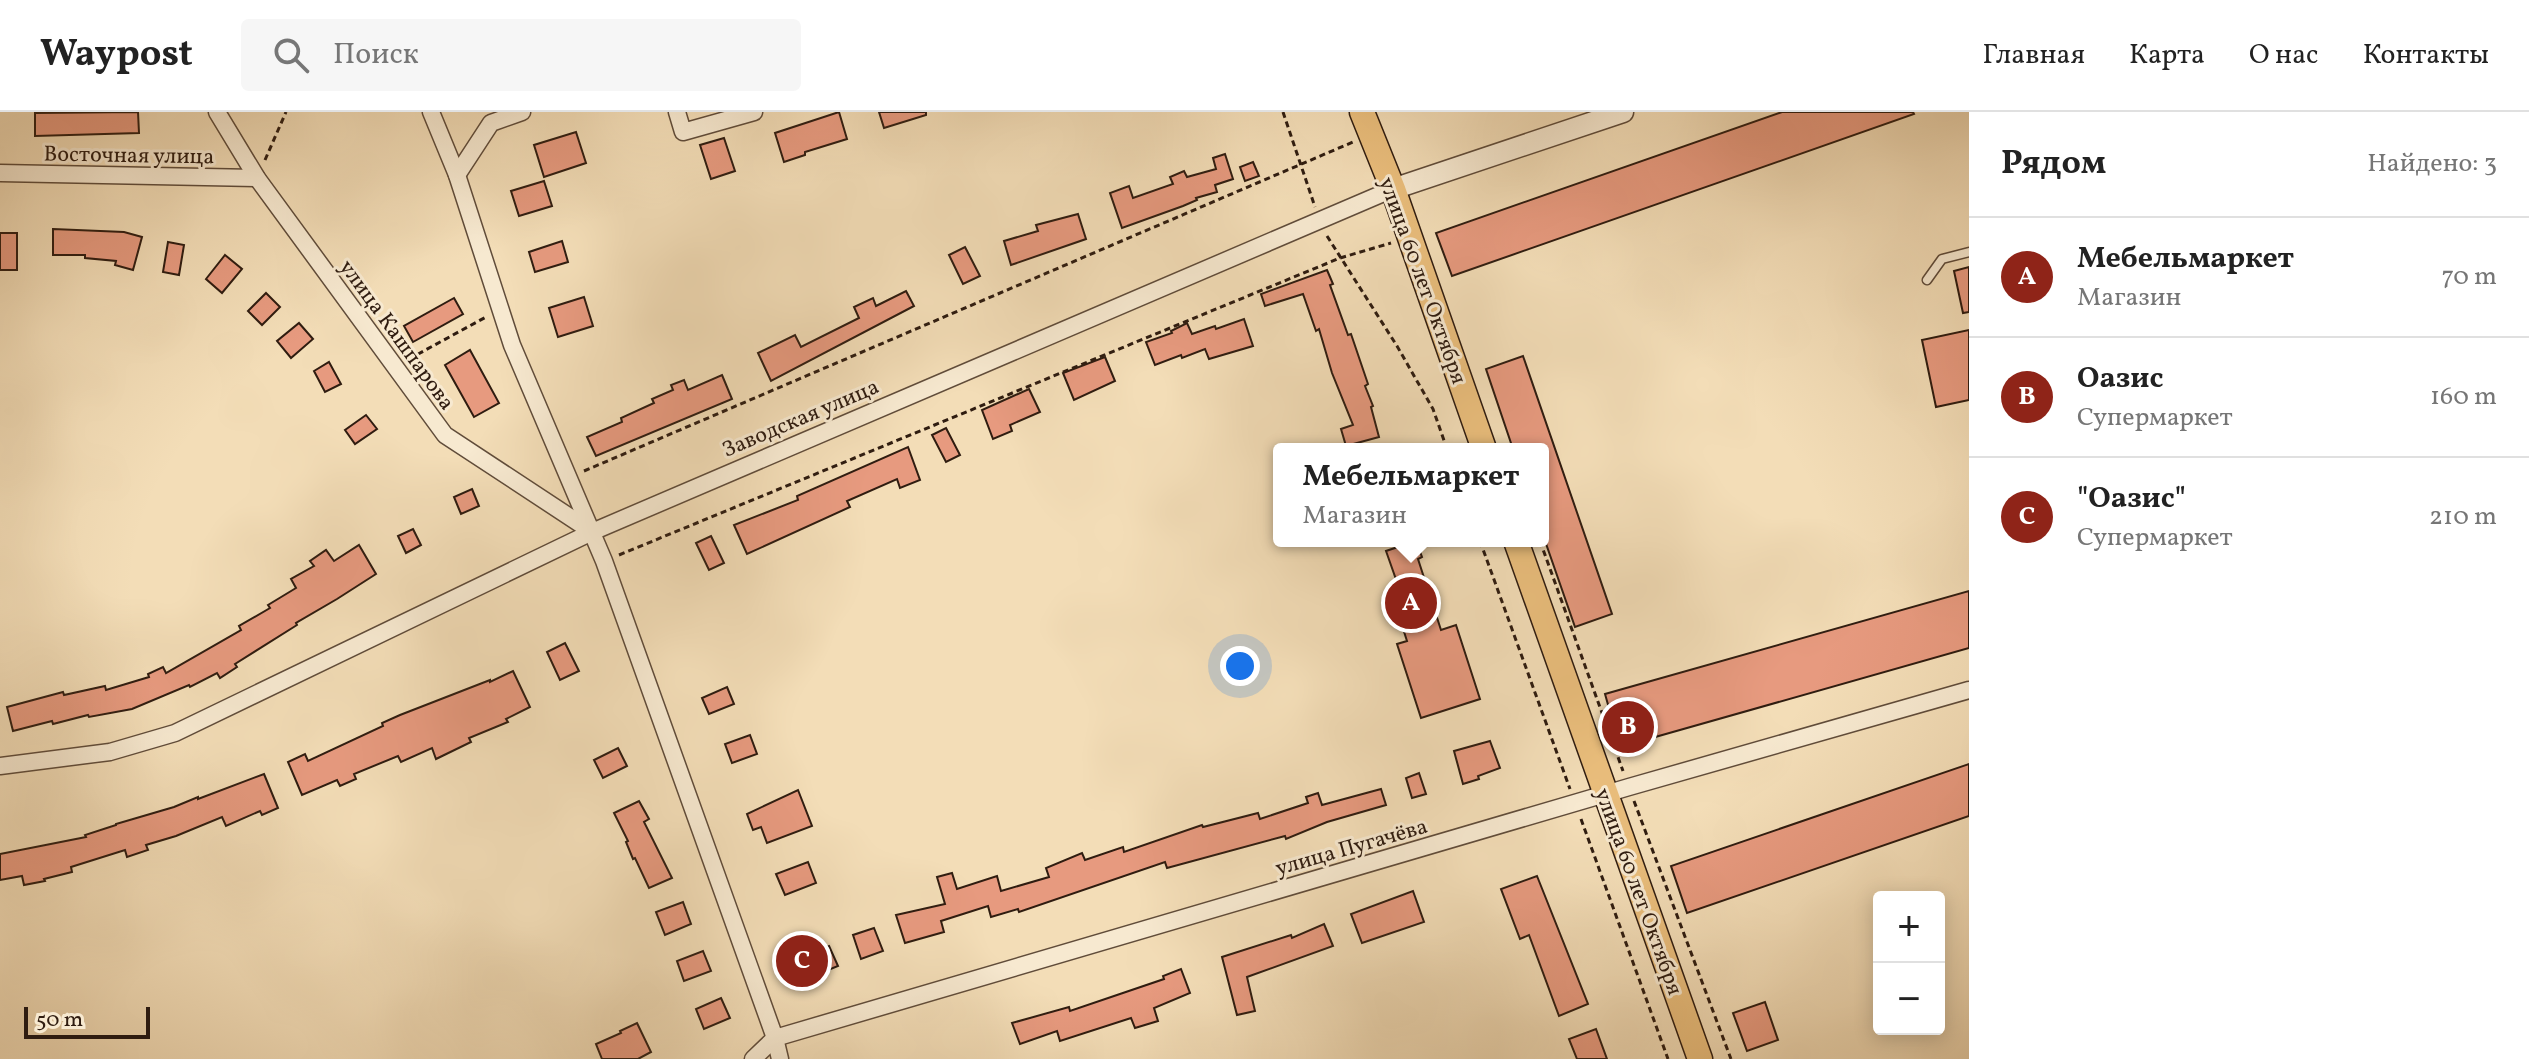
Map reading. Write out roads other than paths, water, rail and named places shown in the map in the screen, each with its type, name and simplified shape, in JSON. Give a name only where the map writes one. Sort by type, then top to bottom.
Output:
[{"type":"main road","name":"улица 60 лет Октября","points":[[1366,124],[1393,189],[1482,443]]},
{"type":"main road","name":"улица 60 лет Октября","points":[[1518,547],[1700,1059]]},
{"type":"street","name":"улица Кашпарова","points":[[217,112],[257,178],[445,435],[592,532]]},
{"type":"street","points":[[431,112],[457,175],[512,345],[604,561],[780,1059]]},
{"type":"street","points":[[457,175],[491,123],[522,112]]},
{"type":"street","points":[[677,112],[683,132],[754,112]]},
{"type":"street","name":"Заводская улица","points":[[0,766],[110,752],[175,733],[592,532],[1393,189],[1623,112]]},
{"type":"street","name":"Восточная улица","points":[[0,173],[257,178]]},
{"type":"street","name":"улица Пугачёва","points":[[753,1059],[775,1038],[1969,690]]},
{"type":"lane","points":[[1927,280],[1942,259],[1969,252]]},
{"type":"place","name":"Мебельмаркет","points":[[1411,603]]},
{"type":"place","name":"Оазис","points":[[1628,727]]},
{"type":"place","name":"\"Оазис\"","points":[[802,961]]}]
